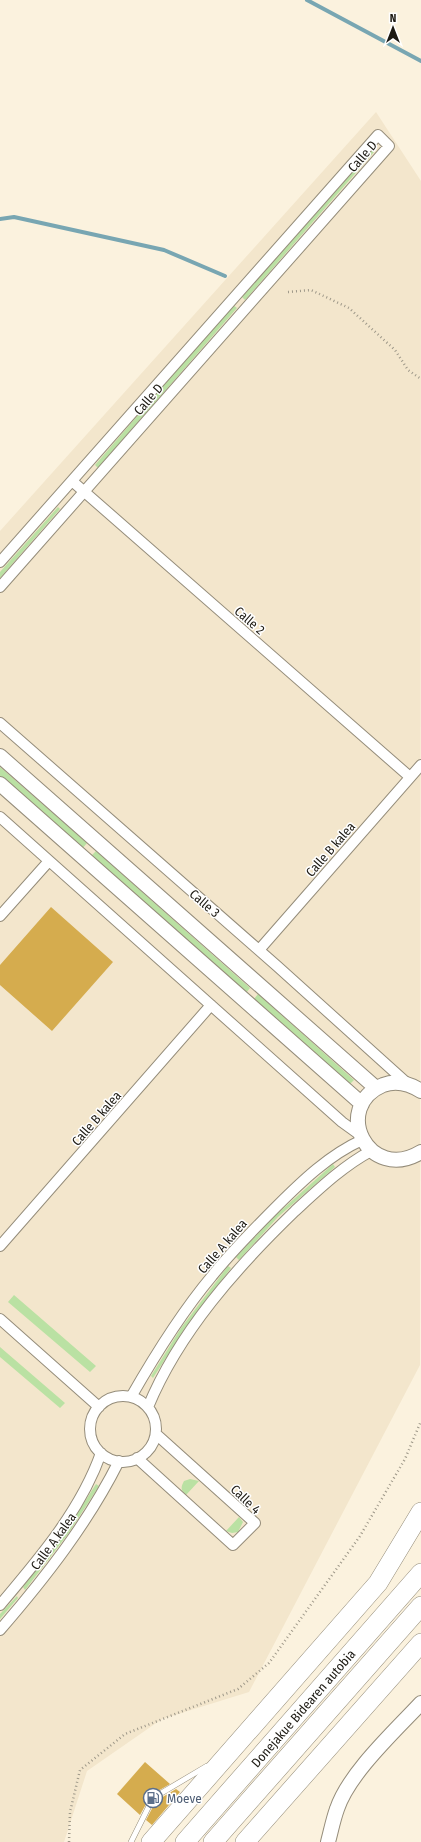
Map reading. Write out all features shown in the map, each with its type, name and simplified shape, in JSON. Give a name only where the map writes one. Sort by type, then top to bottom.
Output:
[{"type":"highway","points":[[378,1583],[421,1512]]},
{"type":"highway","points":[[151,1842],[421,1534]]},
{"type":"highway","name":"Donejakue Bidearen autobia","points":[[185,1842],[421,1573]]},
{"type":"highway","name":"Donejakue Bidearen autobia","points":[[213,1842],[421,1606]]},
{"type":"highway","points":[[245,1842],[421,1643]]},
{"type":"street","name":"Calle D","points":[[0,562],[378,135],[389,146],[0,587]]},
{"type":"street","name":"Calle 2","points":[[72,481],[410,777]]},
{"type":"street","name":"Calle 3","points":[[0,723],[415,1088]]},
{"type":"street","name":"Calle 3","points":[[0,756],[376,1088]]},
{"type":"street","name":"Calle B kalea","points":[[259,950],[421,765]]},
{"type":"street","points":[[0,784],[362,1104]]},
{"type":"street","points":[[0,817],[342,1122],[361,1137],[378,1156],[388,1160],[400,1161],[421,1153]]},
{"type":"street","points":[[0,916],[49,861]]},
{"type":"street","name":"Calle B kalea","points":[[0,1246],[211,1005]]},
{"type":"street","points":[[361,1137],[358,1125],[358,1114],[368,1095],[376,1088],[387,1084],[398,1083],[415,1088]]},
{"type":"street","name":"Calle A kalea","points":[[131,1397],[160,1347],[212,1276],[251,1232],[291,1192],[343,1149],[361,1137]]},
{"type":"street","points":[[148,1407],[157,1384],[209,1305],[266,1240],[324,1184],[358,1158],[372,1151]]},
{"type":"street","points":[[0,1319],[98,1407]]},
{"type":"street","points":[[131,1397],[148,1407],[156,1424],[156,1434],[149,1448],[137,1458],[128,1461],[119,1461],[101,1453],[91,1436],[92,1421],[98,1407],[113,1398],[131,1397]]},
{"type":"street","name":"Calle 4","points":[[137,1458],[233,1545],[255,1523],[156,1434]]},
{"type":"street","name":"Calle A kalea","points":[[0,1605],[48,1545],[72,1511],[93,1476],[101,1453]]},
{"type":"street","name":"Calle A kalea","points":[[0,1630],[27,1599],[75,1536],[108,1484],[119,1461]]},
{"type":"street","points":[[328,1842],[337,1808],[345,1793],[365,1764],[421,1703]]},
{"type":"lane","points":[[131,1842],[153,1798],[227,1755]]},
{"type":"lane","points":[[254,1842],[261,1824]]},
{"type":"path","points":[[288,292],[311,290],[349,308],[395,350],[408,370],[421,379]]},
{"type":"path","points":[[69,1842],[70,1812],[80,1770],[125,1734],[238,1689],[269,1663],[360,1536],[405,1459],[421,1422]]},
{"type":"shaded area","points":[[376,112],[421,181],[420,1365],[249,1692],[162,1719],[87,1771],[64,1842],[0,1842],[0,531]]},
{"type":"green space","points":[[372,150],[374,152],[245,300],[242,297]]},
{"type":"green space","points":[[233,305],[237,308],[98,468],[95,465]]},
{"type":"green space","points":[[58,507],[60,509],[0,578],[0,572]]},
{"type":"green space","points":[[0,767],[87,843],[82,849],[0,777]]},
{"type":"green space","points":[[96,851],[250,988],[246,993],[91,856]]},
{"type":"green space","points":[[258,994],[354,1080],[350,1084],[254,999]]},
{"type":"green space","points":[[333,1164],[335,1167],[278,1217],[239,1260],[236,1257],[276,1215]]},
{"type":"green space","points":[[228,1266],[231,1268],[184,1330],[153,1378],[151,1376],[181,1328]]},
{"type":"green space","points":[[14,1295],[96,1366],[90,1372],[8,1302]]},
{"type":"green space","points":[[0,1347],[65,1403],[60,1408],[0,1357]]},
{"type":"green space","points":[[190,1479],[199,1481],[186,1495],[182,1490],[182,1487],[184,1481]]},
{"type":"green space","points":[[96,1484],[99,1486],[68,1534],[25,1590],[23,1587],[66,1531]]},
{"type":"green space","points":[[239,1517],[243,1522],[238,1532],[232,1533],[226,1531]]},
{"type":"green space","points":[[17,1596],[18,1598],[0,1619],[0,1614]]},
{"type":"building","points":[[51,907],[113,962],[52,1031],[0,985],[0,965]]},
{"type":"building","points":[[145,1762],[170,1784],[151,1795],[140,1815],[117,1794]]},
{"type":"building","points":[[176,1789],[180,1792],[152,1825],[146,1820],[156,1801]]},
{"type":"waterway","points":[[307,0],[421,61]]},
{"type":"waterway","points":[[0,219],[14,217],[164,250],[225,276]]},
{"type":"place","name":"Moeve","points":[[153,1798]]}]
